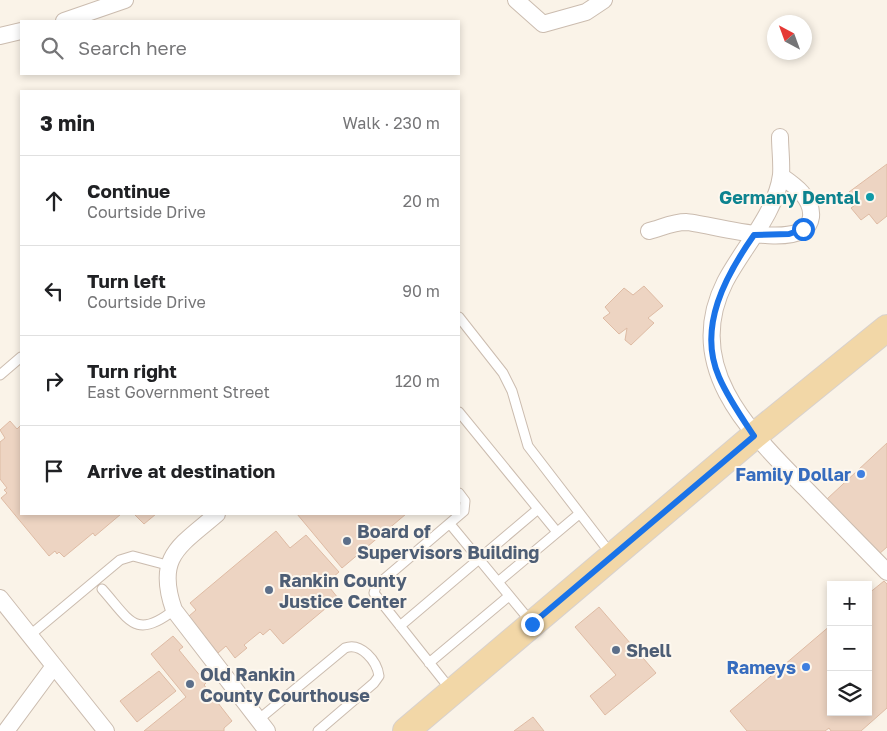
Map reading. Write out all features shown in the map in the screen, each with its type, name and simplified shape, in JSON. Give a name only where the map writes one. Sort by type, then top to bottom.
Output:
[{"type":"main road","points":[[406,731],[754,436],[887,328]]},
{"type":"street","points":[[67,20],[125,0]]},
{"type":"street","points":[[516,0],[543,24],[586,12],[604,0]]},
{"type":"street","points":[[0,36],[20,31]]},
{"type":"street","points":[[780,137],[781,176],[775,193],[754,235],[724,284],[714,311],[711,342],[718,376],[736,410],[754,436],[887,572]]},
{"type":"street","points":[[649,232],[683,222],[754,235],[789,234],[803,229],[810,222],[811,212],[805,197],[781,176]]},
{"type":"street","points":[[216,515],[180,546],[167,565],[166,589],[174,610],[263,726]]},
{"type":"street","points":[[0,598],[106,731]]},
{"type":"street","points":[[6,731],[54,666]]},
{"type":"lane","points":[[460,318],[503,373],[512,391],[528,446],[613,556]]},
{"type":"lane","points":[[0,375],[20,358]]},
{"type":"lane","points":[[460,413],[557,532]]},
{"type":"lane","points":[[460,494],[466,506],[460,515]]},
{"type":"lane","points":[[400,626],[538,509]]},
{"type":"lane","points":[[498,582],[579,514]]},
{"type":"lane","points":[[452,692],[374,593],[376,586],[460,515]]},
{"type":"lane","points":[[450,524],[532,624]]},
{"type":"lane","points":[[29,636],[120,560],[133,556],[167,565]]},
{"type":"lane","points":[[102,589],[131,621],[141,625],[156,624],[174,610]]},
{"type":"lane","points":[[429,663],[509,596]]},
{"type":"lane","points":[[263,726],[345,648],[351,646],[362,649],[378,669],[379,676],[318,731]]},
{"type":"building","name":"Germany Dental","points":[[887,164],[887,216],[877,224],[869,214],[861,220],[851,208],[858,203],[849,192]]},
{"type":"building","points":[[644,286],[663,306],[648,318],[654,323],[631,345],[625,340],[627,328],[619,334],[603,318],[610,313],[605,307],[624,288],[633,295]]},
{"type":"building","points":[[10,421],[17,429],[20,426],[20,515],[120,515],[95,536],[93,533],[64,557],[55,551],[49,556],[1,498],[7,493],[4,490],[7,488],[0,479],[0,442],[5,438],[0,430]]},
{"type":"building","points":[[887,443],[887,547],[879,554],[827,499]]},
{"type":"building","points":[[135,515],[155,515],[144,524]]},
{"type":"building","name":"Board of Supervisors Building","points":[[298,515],[405,515],[342,568]]},
{"type":"building","name":"Rankin County Justice Center","points":[[276,531],[290,548],[306,535],[339,572],[326,583],[338,598],[283,644],[270,629],[263,635],[260,632],[244,645],[247,648],[235,658],[226,646],[218,653],[189,616],[196,610],[190,603]]},
{"type":"building","name":"Rameys","points":[[884,581],[887,584],[887,708],[861,731],[831,731],[829,728],[825,731],[747,731],[730,711],[827,628],[827,716],[872,716],[872,591]]},
{"type":"building","name":"Shell","points":[[599,607],[656,673],[605,715],[590,696],[616,675],[575,627]]},
{"type":"building","name":"Old Rankin County Courthouse","points":[[173,636],[183,647],[179,650],[206,683],[204,685],[232,721],[224,728],[224,731],[144,731],[186,697],[151,654]]},
{"type":"building","points":[[159,671],[176,691],[137,722],[120,701]]},
{"type":"building","points":[[533,717],[544,731],[514,731]]},
{"type":"place","name":"Germany Dental","points":[[870,197]]},
{"type":"place","name":"Family Dollar","points":[[861,474]]},
{"type":"place","name":"Board of Supervisors Building","points":[[347,541]]},
{"type":"place","name":"Rankin County Justice Center","points":[[269,590]]},
{"type":"place","name":"Shell","points":[[616,650]]},
{"type":"place","name":"Rameys","points":[[806,667]]},
{"type":"place","name":"Old Rankin County Courthouse","points":[[190,684]]},
{"type":"route","points":[[532,624],[754,436],[736,410],[718,376],[711,342],[714,311],[724,284],[754,235],[759,237],[789,234],[803,229]]}]
